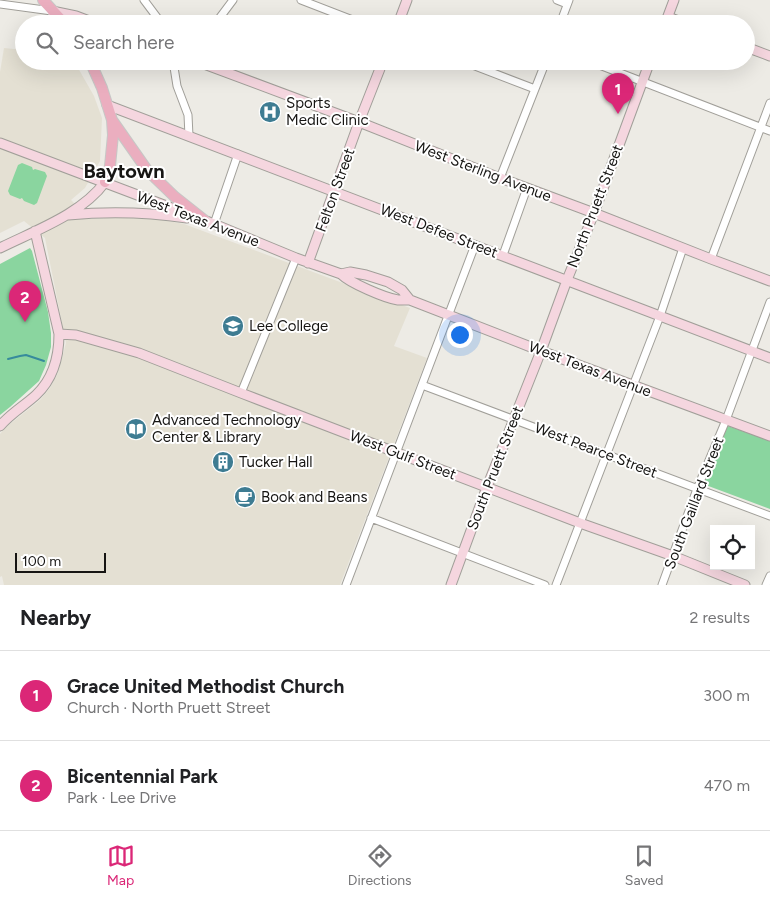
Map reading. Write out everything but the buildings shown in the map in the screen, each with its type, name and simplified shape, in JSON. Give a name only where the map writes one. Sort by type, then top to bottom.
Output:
[{"type":"main road","points":[[44,0],[56,15]]},
{"type":"main road","points":[[401,15],[407,0]]},
{"type":"main road","points":[[668,15],[674,0]]},
{"type":"main road","points":[[52,11],[71,15]]},
{"type":"main road","points":[[755,50],[770,56]]},
{"type":"main road","points":[[0,248],[68,215],[92,197],[105,182],[110,166],[113,135],[112,120],[94,70]]},
{"type":"main road","name":"West Sterling Avenue","points":[[220,70],[770,280]]},
{"type":"main road","name":"Felton Street","points":[[308,262],[379,70]]},
{"type":"main road","name":"North Pruett Street","points":[[542,351],[647,70]]},
{"type":"main road","name":"West Defee Street","points":[[107,105],[770,358]]},
{"type":"main road","points":[[112,120],[147,170],[175,197],[209,222]]},
{"type":"main road","name":"West Texas Avenue","points":[[0,143],[341,274],[346,279],[373,292],[396,300],[410,300],[770,436]]},
{"type":"main road","points":[[68,215],[126,212],[164,215],[209,222]]},
{"type":"main road","points":[[0,426],[37,394],[51,375],[58,353],[59,334],[35,231]]},
{"type":"main road","name":"West Texas Avenue","points":[[341,274],[350,272],[388,282],[402,290],[410,300]]},
{"type":"main road","name":"West Gulf Street","points":[[59,334],[76,335],[139,353],[745,585]]},
{"type":"main road","name":"South Pruett Street","points":[[451,585],[487,487],[542,351]]},
{"type":"street","points":[[144,0],[155,15]]},
{"type":"street","points":[[222,15],[233,0]]},
{"type":"street","points":[[301,0],[340,15]]},
{"type":"street","points":[[557,0],[568,2],[563,15]]},
{"type":"street","points":[[0,4],[52,11]]},
{"type":"street","points":[[174,70],[177,86],[188,115],[189,136]]},
{"type":"street","points":[[485,70],[535,89]]},
{"type":"street","points":[[500,178],[542,70]]},
{"type":"street","points":[[612,70],[770,131]]},
{"type":"street","points":[[711,259],[770,103]]},
{"type":"street","points":[[209,222],[238,154]]},
{"type":"street","points":[[503,255],[527,188]]},
{"type":"street","points":[[348,585],[371,518],[474,245]]},
{"type":"street","points":[[556,585],[660,316],[683,248]]},
{"type":"street","points":[[241,393],[296,258]]},
{"type":"street","name":"South Gaillard Street","points":[[662,585],[770,302]]},
{"type":"street","name":"West Pearce Street","points":[[422,385],[770,516]]},
{"type":"street","points":[[371,518],[545,585]]},
{"type":"street","points":[[766,585],[770,576]]},
{"type":"shaded area","name":"Lee College","points":[[4,48],[15,49],[15,70],[79,70],[94,96],[102,118],[100,161],[85,188],[71,200],[90,219],[124,217],[158,219],[184,224],[410,308],[394,346],[427,358],[340,585],[4,585],[2,576],[0,577],[0,434],[40,400],[50,388],[58,373],[66,343],[45,238],[24,221],[0,233],[0,72]]},
{"type":"green space","points":[[22,163],[32,167],[33,170],[45,172],[47,176],[37,203],[34,205],[24,201],[22,198],[10,195],[8,191],[18,165]]},
{"type":"green space","points":[[30,248],[48,312],[51,347],[39,381],[0,415],[0,264]]},
{"type":"green space","points":[[725,425],[770,441],[770,509],[703,484]]},
{"type":"waterway","points":[[8,359],[26,355],[44,361]]},
{"type":"place","name":"Sports Medic Clinic","points":[[270,112]]},
{"type":"place","name":"Grace United Methodist Church","points":[[618,114]]},
{"type":"place","name":"Bicentennial Park","points":[[25,322]]},
{"type":"place","name":"Lee College","points":[[233,326]]},
{"type":"place","name":"Advanced Technology Center & Library","points":[[136,429]]},
{"type":"place","name":"Tucker Hall","points":[[223,462]]},
{"type":"place","name":"Book and Beans","points":[[245,497]]},
{"type":"district","name":"Baytown","points":[[124,171]]}]
